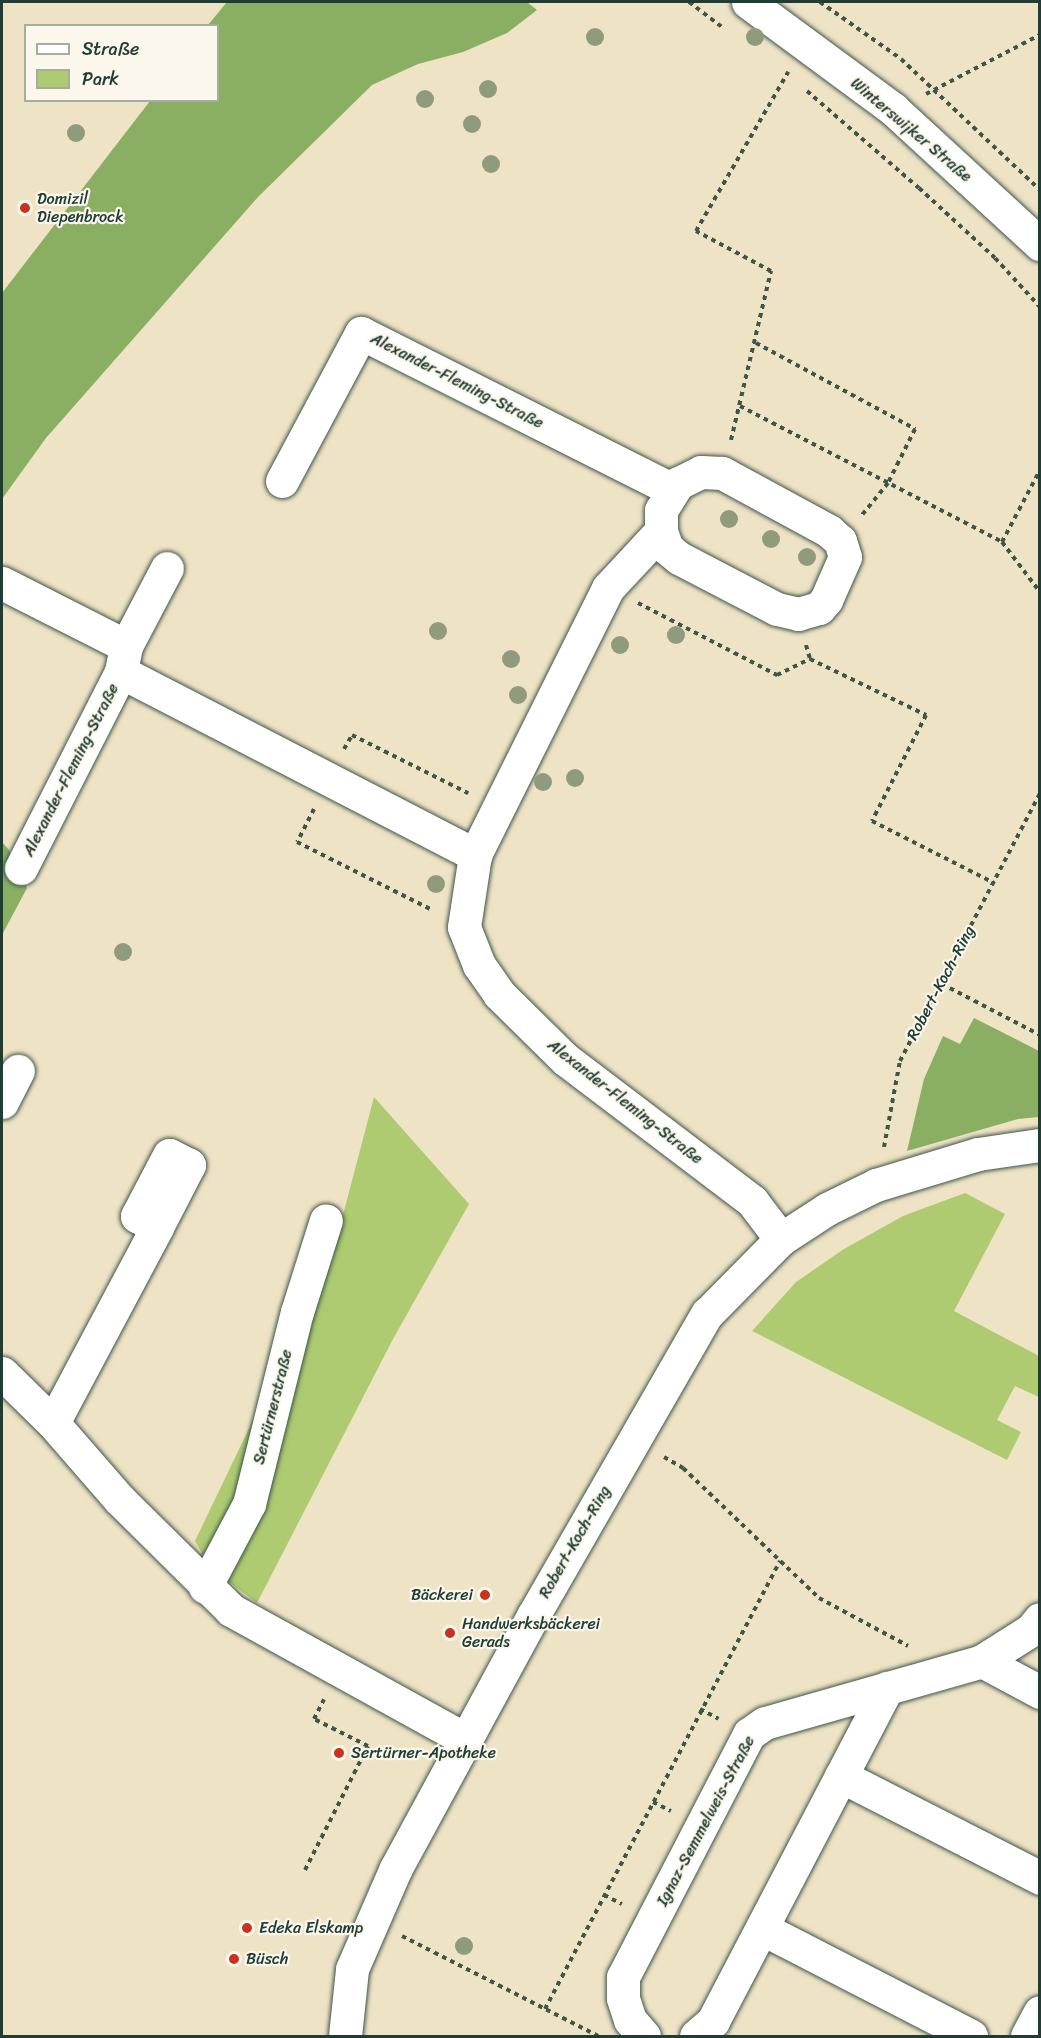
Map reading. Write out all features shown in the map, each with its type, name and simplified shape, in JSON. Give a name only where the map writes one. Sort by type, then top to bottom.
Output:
[{"type":"street","name":"Winterswijker Straße","points":[[748,2],[892,110],[1040,244]]},
{"type":"street","name":"Alexander-Fleming-Straße","points":[[282,482],[362,333],[671,489]]},
{"type":"street","points":[[722,473],[829,531],[840,541],[845,556],[826,600],[819,608],[798,614],[777,609],[679,558],[667,548],[661,531],[661,510],[671,489],[689,475],[722,473]]},
{"type":"street","points":[[464,927],[475,855],[609,588],[661,531]]},
{"type":"street","name":"Alexander-Fleming-Straße","points":[[21,868],[167,568]]},
{"type":"street","name":"Alexander-Fleming-Straße","points":[[2,583],[124,659],[328,780],[475,855]]},
{"type":"street","name":"Alexander-Fleming-Straße","points":[[464,927],[479,965],[499,994],[565,1059],[752,1201],[781,1239]]},
{"type":"street","points":[[2,1102],[18,1071]]},
{"type":"street","name":"Robert-Koch-Ring","points":[[345,2037],[352,1969],[372,1920],[465,1739],[633,1439],[707,1314],[781,1239],[876,1185],[978,1154],[1040,1145]]},
{"type":"street","name":"Sertürnerstraße","points":[[205,1587],[249,1504],[297,1312],[326,1220]]},
{"type":"street","points":[[53,1424],[158,1227]]},
{"type":"street","points":[[2,1372],[53,1424],[120,1500],[205,1587],[254,1625],[465,1739]]},
{"type":"street","name":"Ignaz-Semmelweis-Straße","points":[[644,2037],[630,2020],[623,1998],[624,1977],[749,1734],[765,1723],[982,1660],[1031,1630],[1040,1619]]},
{"type":"street","points":[[982,1660],[1040,1692]]},
{"type":"street","points":[[696,2037],[713,2021],[887,1688]]},
{"type":"street","points":[[841,1776],[1040,1878]]},
{"type":"street","points":[[763,1929],[971,2037]]},
{"type":"street","points":[[1027,2037],[1040,2012]]},
{"type":"path","points":[[689,2],[726,29]]},
{"type":"path","points":[[820,2],[882,44],[935,89],[1040,190]]},
{"type":"path","points":[[892,110],[1040,35]]},
{"type":"path","points":[[722,473],[756,343],[771,271],[696,231],[804,43]]},
{"type":"path","points":[[778,68],[795,82]]},
{"type":"path","points":[[804,89],[928,196],[995,258],[1040,307]]},
{"type":"path","points":[[756,343],[915,429],[888,483],[840,541]]},
{"type":"path","points":[[740,406],[1002,542],[1040,592]]},
{"type":"path","points":[[1002,542],[1040,470]]},
{"type":"path","points":[[609,588],[777,675],[810,659]]},
{"type":"path","points":[[798,614],[810,659],[926,715],[872,821],[994,883]]},
{"type":"path","points":[[464,927],[297,842],[352,735],[498,809]]},
{"type":"path","name":"Robert-Koch-Ring","points":[[876,1185],[900,1062],[1040,793]]},
{"type":"path","points":[[942,984],[1040,1035]]},
{"type":"path","points":[[633,1439],[683,1468],[819,1598],[951,1669]]},
{"type":"path","points":[[545,2009],[780,1561]]},
{"type":"path","points":[[305,1870],[368,1746],[314,1719],[339,1672]]},
{"type":"path","points":[[372,1920],[598,2037]]},
{"type":"green space","points":[[227,2],[527,2],[537,10],[507,33],[463,52],[418,64],[372,85],[258,197],[46,438],[2,499],[2,293],[149,102],[219,102],[219,24],[209,24]]},
{"type":"green space","points":[[2,842],[9,850],[27,888],[2,935]]},
{"type":"green space","points":[[974,1018],[1039,1051],[1039,1117],[1018,1119],[907,1151],[924,1079],[943,1036],[960,1044]]},
{"type":"green space","points":[[374,1097],[469,1204],[393,1339],[257,1603],[211,1568],[195,1541],[333,1253]]},
{"type":"green space","points":[[965,1193],[1005,1214],[954,1311],[1039,1356],[1039,1397],[1015,1386],[997,1420],[1021,1432],[1007,1460],[752,1331],[796,1282],[844,1249],[903,1216]]},
{"type":"place","name":"Domizil Diepenbrock","points":[[25,208]]},
{"type":"place","name":"Bäckerei","points":[[485,1595]]},
{"type":"place","name":"Handwerksbäckerei Gerads","points":[[450,1633]]},
{"type":"place","name":"Sertürner-Apotheke","points":[[339,1753]]},
{"type":"place","name":"Edeka Elskamp","points":[[247,1928]]},
{"type":"place","name":"Büsch","points":[[234,1959]]}]
